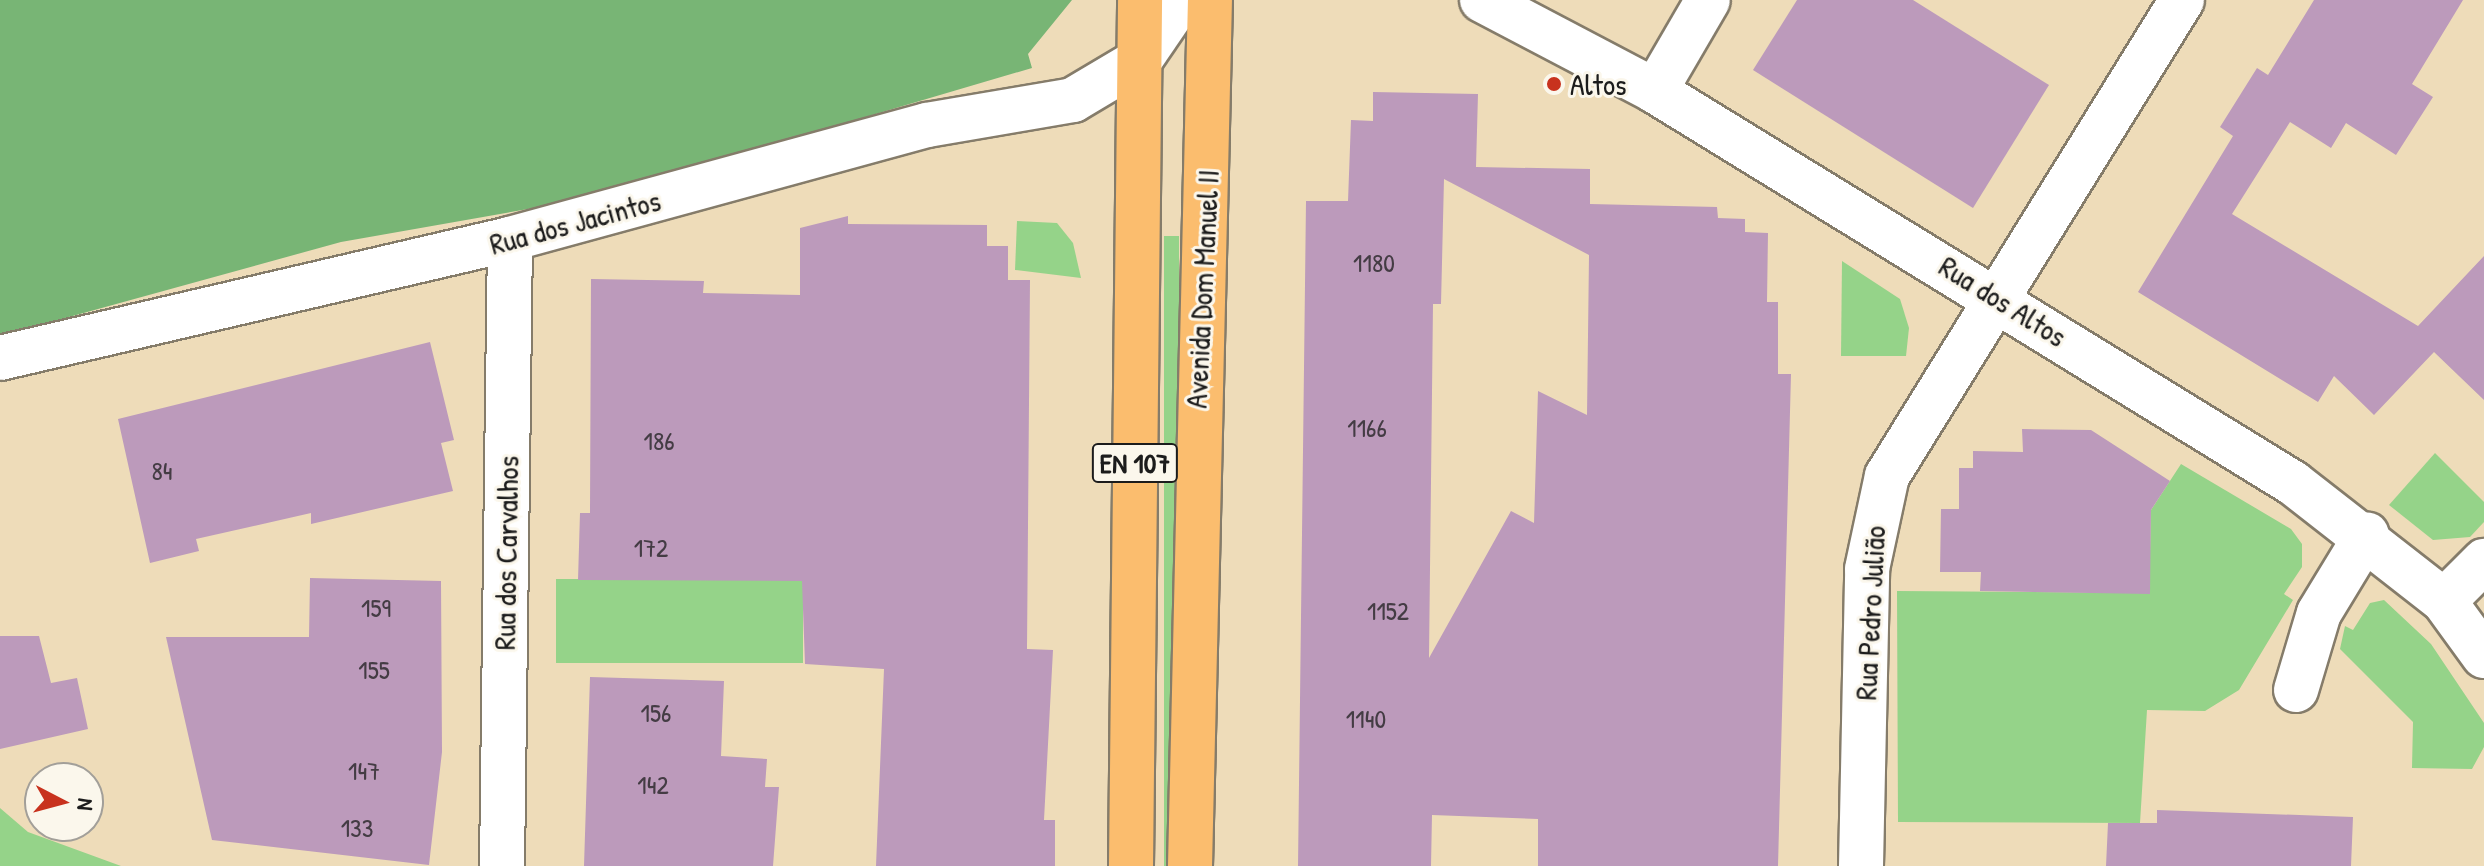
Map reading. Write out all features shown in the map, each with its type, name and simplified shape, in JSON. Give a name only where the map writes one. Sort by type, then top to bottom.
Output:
[{"type":"main road","name":"Avenida Dom Manuel II","points":[[1131,866],[1140,0]]},
{"type":"main road","name":"Avenida Dom Manuel II","points":[[1190,866],[1210,0]]},
{"type":"street","points":[[1140,60],[1181,0]]},
{"type":"street","name":"Rua dos Altos","points":[[1482,0],[1655,91],[1996,296],[2367,534],[2444,601],[2484,656]]},
{"type":"street","points":[[1655,91],[1708,0]]},
{"type":"street","name":"Rua Pedro Julião","points":[[1861,866],[1872,522],[1887,476],[2182,0]]},
{"type":"street","name":"Rua dos Jacintos","points":[[0,358],[510,239],[927,125],[1073,100],[1140,60]]},
{"type":"street","name":"Rua dos Carvalhos","points":[[502,866],[510,239]]},
{"type":"street","points":[[2296,690],[2319,613],[2367,534]]},
{"type":"street","points":[[2444,601],[2484,561]]},
{"type":"green space","points":[[0,0],[1072,0],[1028,54],[1032,68],[590,198],[341,242],[0,336]]},
{"type":"green space","points":[[1017,221],[1057,223],[1073,243],[1081,278],[1015,270]]},
{"type":"green space","points":[[1164,236],[1179,236],[1179,866],[1164,866]]},
{"type":"green space","points":[[1842,261],[1900,299],[1909,328],[1906,356],[1841,356]]},
{"type":"green space","points":[[2435,453],[2484,502],[2484,522],[2470,537],[2433,540],[2389,505]]},
{"type":"green space","points":[[2181,464],[2291,529],[2302,544],[2302,567],[2284,594],[2293,600],[2239,690],[2205,711],[2147,710],[2140,823],[1898,822],[1897,591],[2149,593],[2151,510]]},
{"type":"green space","points":[[556,579],[803,579],[803,663],[556,663]]},
{"type":"green space","points":[[2384,600],[2431,644],[2484,723],[2484,747],[2472,769],[2412,768],[2413,722],[2340,649],[2345,626],[2353,630],[2370,603]]},
{"type":"green space","points":[[0,808],[24,829],[24,842],[55,842],[121,866],[0,866]]},
{"type":"building","points":[[1797,0],[1913,0],[2049,85],[1973,208],[1753,70]]},
{"type":"building","points":[[2314,0],[2463,0],[2412,84],[2433,97],[2396,155],[2346,123],[2331,148],[2290,122],[2232,214],[2418,326],[2484,256],[2484,400],[2434,352],[2374,415],[2334,376],[2318,402],[2138,292],[2233,136],[2220,127],[2257,68],[2268,75]]},
{"type":"building","points":[[1373,92],[1478,94],[1476,167],[1590,169],[1590,204],[1717,207],[1718,218],[1745,219],[1745,232],[1768,233],[1767,302],[1778,302],[1778,374],[1791,374],[1778,866],[1538,866],[1538,819],[1432,815],[1431,866],[1298,866],[1306,201],[1348,201],[1351,120],[1373,121]],"holes":[[[1444,179],[1589,255],[1587,415],[1538,391],[1534,523],[1511,511],[1429,658],[1433,304],[1441,304]]]},
{"type":"building","points":[[848,216],[848,224],[987,225],[987,246],[1008,246],[1008,280],[1030,280],[1027,649],[1053,650],[1044,820],[1055,820],[1055,866],[876,866],[884,669],[805,664],[802,581],[578,580],[580,513],[590,513],[591,279],[704,281],[703,293],[800,295],[800,228]]},
{"type":"building","points":[[430,342],[454,440],[441,443],[453,491],[311,524],[311,513],[196,539],[199,551],[150,563],[118,419]]},
{"type":"building","points":[[2022,429],[2091,430],[2170,481],[2151,510],[2150,594],[1980,591],[1981,572],[1940,572],[1941,509],[1959,509],[1959,468],[1973,468],[1973,451],[2023,452]]},
{"type":"building","points":[[310,578],[441,581],[442,752],[429,865],[212,840],[166,637],[309,637]]},
{"type":"building","points":[[0,636],[39,636],[51,683],[77,678],[88,729],[0,749]]},
{"type":"building","points":[[590,677],[724,681],[721,756],[767,759],[765,787],[779,787],[773,866],[584,866]]},
{"type":"building","points":[[2157,810],[2353,817],[2351,866],[2106,866],[2108,823],[2157,823]]},
{"type":"place","name":"Altos","points":[[1554,84]]}]
